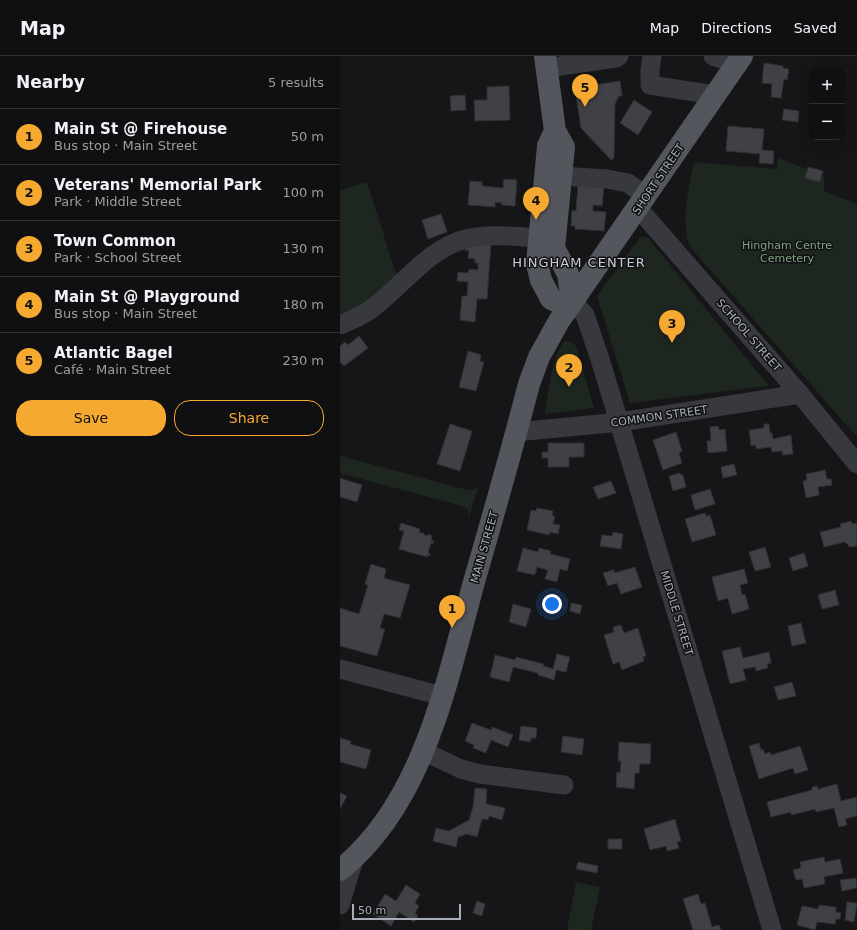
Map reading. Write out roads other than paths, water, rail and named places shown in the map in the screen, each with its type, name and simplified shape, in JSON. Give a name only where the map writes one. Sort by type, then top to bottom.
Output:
[{"type":"main road","name":"SHORT STREET","points":[[572,301],[739,60]]},
{"type":"main road","points":[[546,62],[555,132],[564,147],[553,175],[546,239],[554,248],[568,274],[572,301]]},
{"type":"main road","name":"MAIN STREET","points":[[348,863],[391,812],[423,751],[442,696],[529,384],[539,357],[572,301]]},
{"type":"street","points":[[546,62],[616,58],[619,56]]},
{"type":"street","points":[[652,56],[650,85],[715,95]]},
{"type":"street","points":[[713,56],[739,60]]},
{"type":"street","name":"SCHOOL STREET","points":[[553,175],[607,179],[628,183],[857,464]]},
{"type":"street","points":[[340,325],[370,310],[420,266],[441,250],[454,243],[467,239],[493,237],[546,239]]},
{"type":"street","name":"MIDDLE STREET","points":[[572,301],[585,315],[587,320],[620,422],[772,930]]},
{"type":"street","name":"COMMON STREET","points":[[516,432],[620,422],[800,394]]},
{"type":"street","points":[[340,669],[442,696]]},
{"type":"street","points":[[423,751],[461,769],[480,774],[564,785]]},
{"type":"street","points":[[340,905],[348,863]]},
{"type":"place","name":"Atlantic Bagel","points":[[585,107]]},
{"type":"place","name":"Main St @ Playground","points":[[536,220]]},
{"type":"place","name":"Town Common","points":[[672,343]]},
{"type":"place","name":"Veterans' Memorial Park","points":[[569,387]]},
{"type":"place","name":"Main St @ Firehouse","points":[[452,628]]},
{"type":"district","name":"HINGHAM CENTER","points":[[579,262]]},
{"type":"park label","name":"Hingham Centre Cemetery","points":[[787,251]]}]
